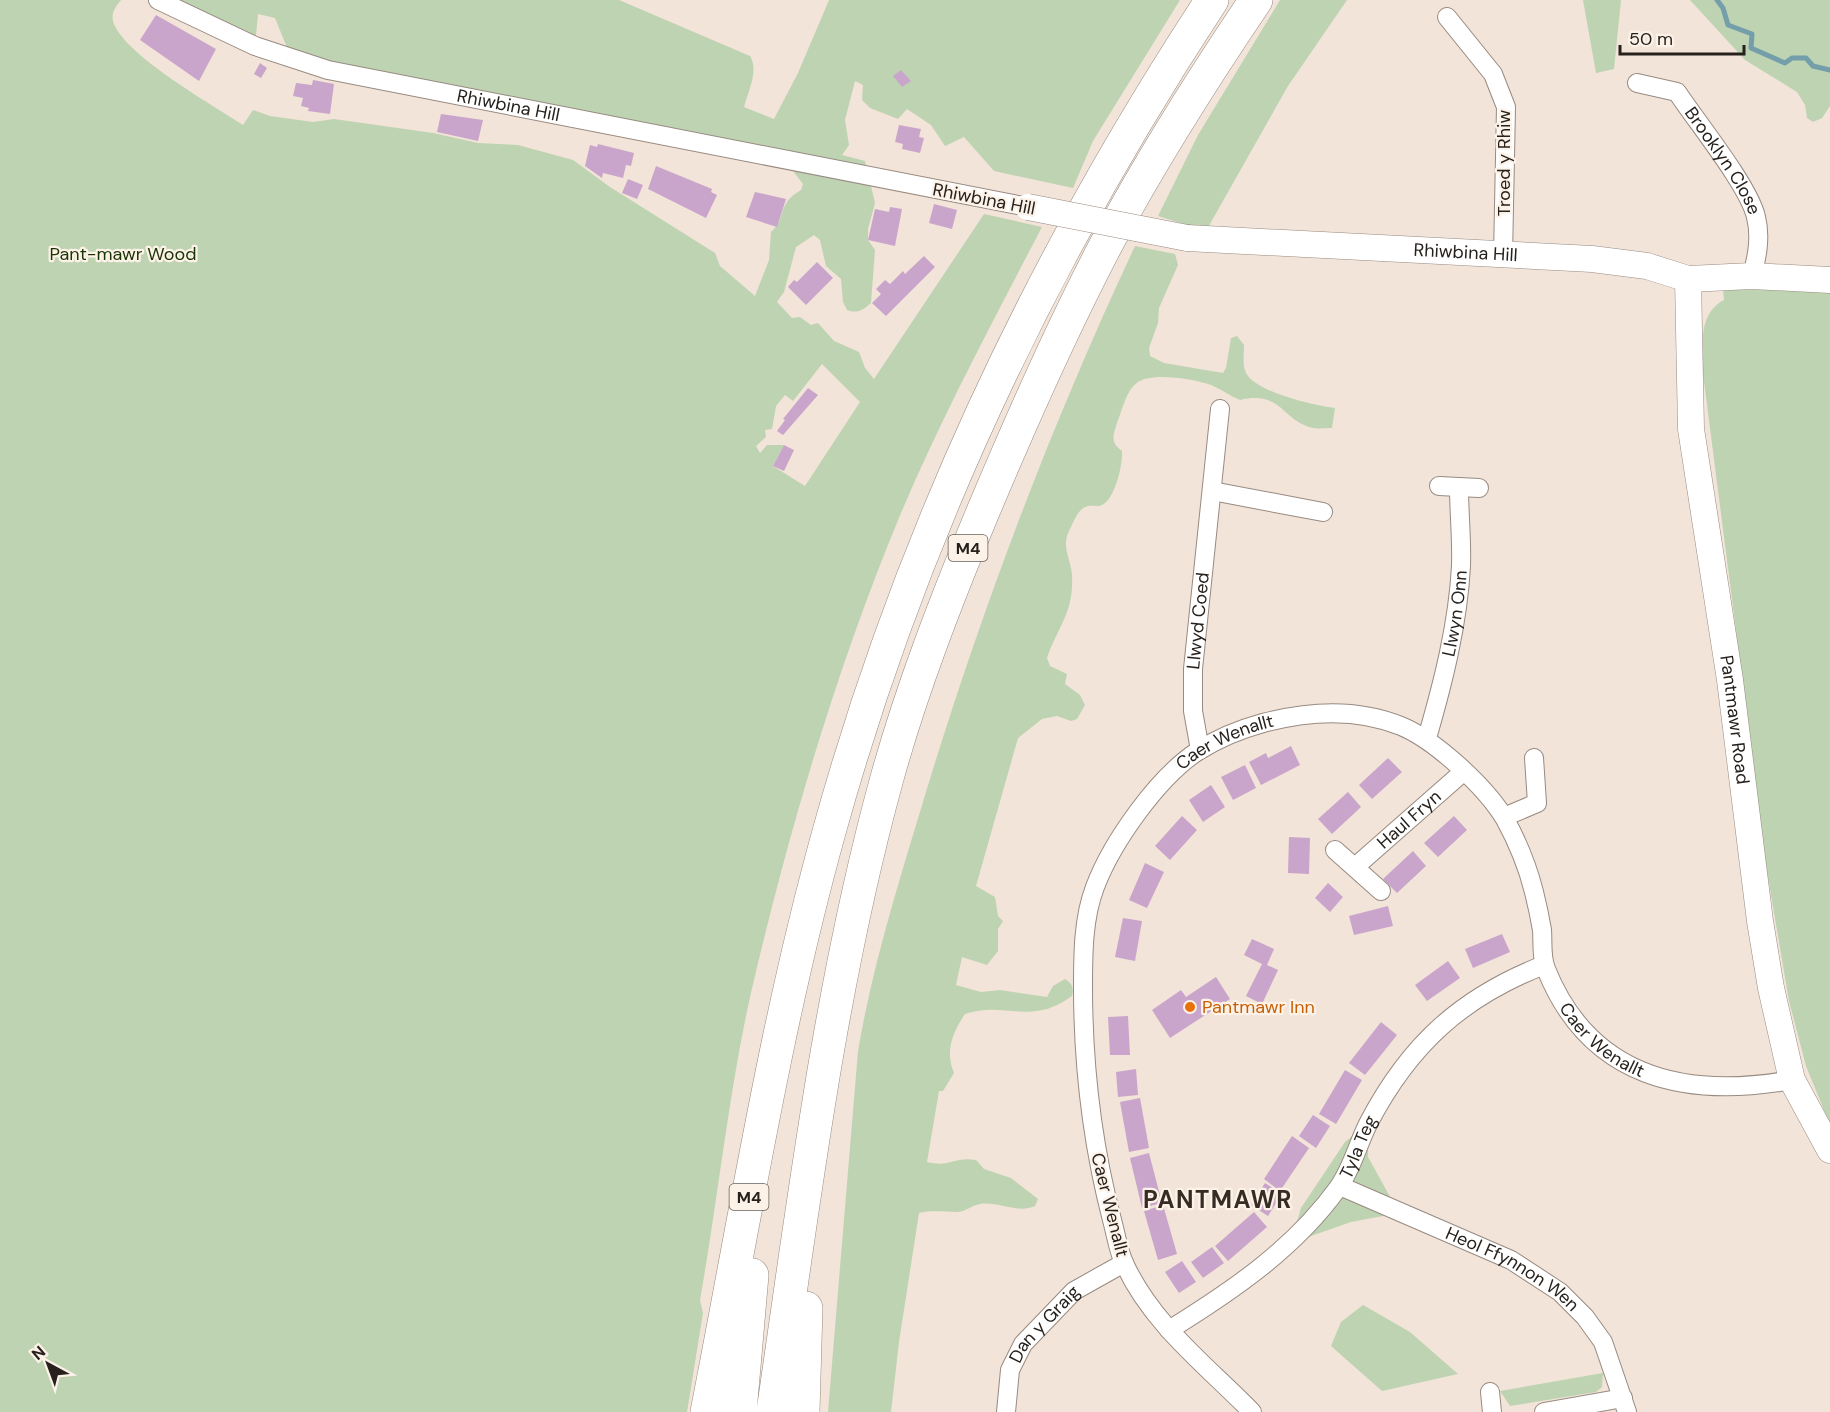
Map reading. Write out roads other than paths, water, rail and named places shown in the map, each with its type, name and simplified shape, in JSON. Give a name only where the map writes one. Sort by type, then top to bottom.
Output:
[{"type":"highway","name":"M4","points":[[707,1412],[792,982],[829,829],[886,649],[956,468],[1000,372],[1072,230],[1212,0]]},
{"type":"highway","name":"M4","points":[[773,1412],[811,1147],[838,991],[860,887],[888,776],[922,670],[957,574],[1004,463],[1109,239],[1217,59],[1256,0]]},
{"type":"highway","name":"M4","points":[[740,1412],[754,1249],[792,982]]},
{"type":"highway","name":"M4","points":[[803,1412],[811,1147]]},
{"type":"street","name":"Rhiwbina Hill","points":[[158,0],[255,46],[328,70],[1187,238],[1628,262],[1688,279],[1752,276],[1830,280]]},
{"type":"street","name":"Troed y Rhiw","points":[[1447,16],[1493,74],[1506,107],[1503,256]]},
{"type":"street","name":"Brooklyn Close","points":[[1637,83],[1677,92],[1738,180],[1756,216],[1759,251],[1752,276]]},
{"type":"street","name":"Pantmawr Road","points":[[1688,279],[1691,429],[1730,680],[1760,921],[1792,1080],[1830,1150]]},
{"type":"street","name":"Llwyd Coed","points":[[1200,750],[1193,711],[1193,669],[1220,409]]},
{"type":"street","points":[[1438,486],[1479,488]]},
{"type":"street","name":"Llwyn Onn","points":[[1427,738],[1454,626],[1461,566],[1459,488]]},
{"type":"street","points":[[1212,491],[1323,512]]},
{"type":"street","name":"Caer Wenallt","points":[[1252,1412],[1201,1366],[1169,1330],[1124,1263],[1091,1124],[1083,1009],[1086,926],[1094,888],[1135,817],[1158,789],[1200,750],[1245,728],[1290,716],[1327,713],[1361,716],[1396,724],[1427,738],[1463,772],[1504,817],[1534,890],[1542,930],[1544,965],[1568,1011],[1584,1033],[1603,1049],[1631,1066],[1683,1085],[1727,1089],[1792,1080]]},
{"type":"street","points":[[1504,817],[1537,802],[1534,758]]},
{"type":"street","name":"Haul Fryn","points":[[1355,867],[1463,772]]},
{"type":"street","points":[[1335,850],[1381,891]]},
{"type":"street","name":"Tyla Teg","points":[[1169,1330],[1234,1290],[1291,1242],[1340,1186],[1368,1123],[1388,1088],[1437,1028],[1493,987],[1544,965]]},
{"type":"street","name":"Heol Ffynnon Wen","points":[[1340,1186],[1511,1260],[1560,1292],[1585,1317],[1603,1342],[1625,1405]]},
{"type":"street","name":"Dan y Graig","points":[[1006,1412],[1010,1370],[1023,1344],[1074,1291],[1124,1263]]},
{"type":"street","points":[[1490,1392],[1492,1412]]},
{"type":"street","points":[[1544,1412],[1625,1405]]},
{"type":"waterway","points":[[1717,0],[1723,8],[1728,25],[1752,34],[1751,48],[1785,63],[1792,58],[1806,58],[1813,66],[1830,70]]},
{"type":"place","name":"Pantmawr Inn","points":[[1190,1007]]},
{"type":"district","name":"PANTMAWR","points":[[1218,1199]]},
{"type":"park label","name":"Pant-mawr Wood","points":[[123,254]]}]
